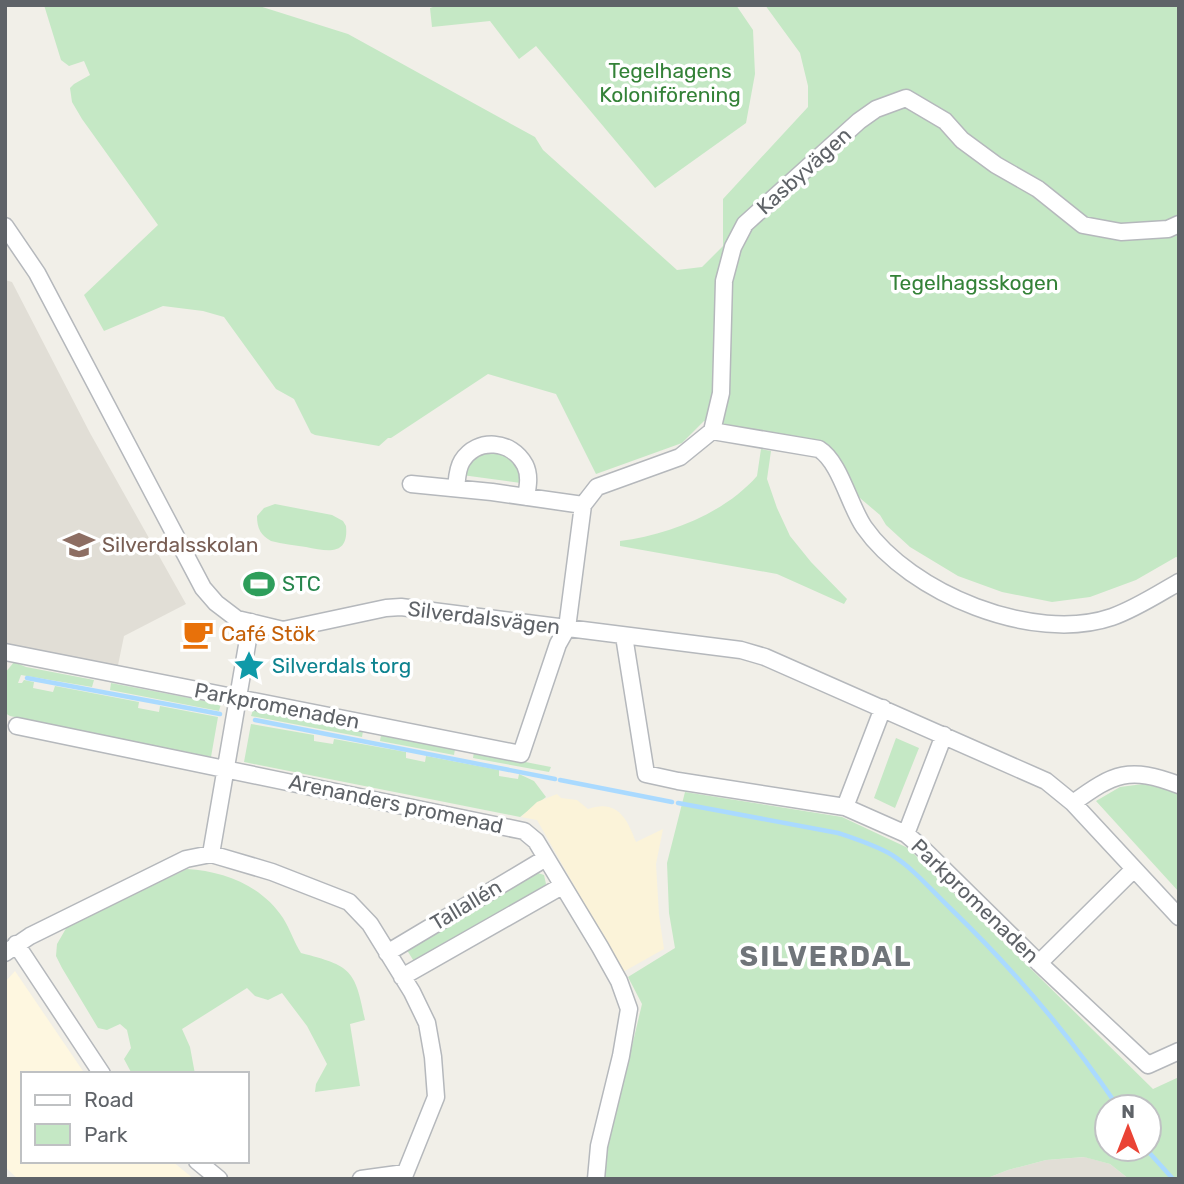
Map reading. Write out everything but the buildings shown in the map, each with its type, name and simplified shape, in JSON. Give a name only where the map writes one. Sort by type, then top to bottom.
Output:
[{"type":"street","name":"Kasbyvägen","points":[[712,431],[721,393],[724,281],[733,247],[745,224],[779,191],[876,109],[906,98],[945,121],[962,140],[996,165],[1038,189],[1083,225],[1121,232],[1168,229],[1179,224]]},
{"type":"street","name":"Silverdalsvägen","points":[[5,226],[37,273],[203,588],[216,603],[237,619],[283,630],[401,607],[741,650],[765,657],[1046,781],[1073,803],[1179,917]]},
{"type":"street","points":[[567,628],[583,505],[597,486],[680,457],[712,431],[819,449],[828,454],[851,506],[879,547],[922,581],[972,607],[1013,618],[1054,624],[1082,622],[1112,617],[1179,582]]},
{"type":"street","points":[[456,488],[462,461],[475,449],[493,443],[506,447],[523,461],[528,474],[526,497]]},
{"type":"street","points":[[411,484],[583,505]]},
{"type":"street","points":[[211,854],[251,622]]},
{"type":"street","name":"Parkpromenaden","points":[[5,652],[521,754],[558,644],[567,628]]},
{"type":"street","name":"Parkpromenaden","points":[[624,636],[646,774],[845,807],[906,834],[1148,1065],[1179,1051]]},
{"type":"street","points":[[845,807],[883,708]]},
{"type":"street","name":"Arenanders promenad","points":[[18,726],[524,831],[536,841],[619,981],[629,1009],[621,1056],[599,1146],[596,1179]]},
{"type":"street","points":[[906,834],[944,735]]},
{"type":"street","points":[[1073,803],[1100,783],[1121,776],[1152,775],[1179,785]]},
{"type":"street","points":[[101,1072],[11,948],[186,859],[211,854],[272,872],[349,902],[370,924],[412,992],[427,1023],[436,1097],[404,1176],[361,1179]]},
{"type":"street","name":"Tallallén","points":[[387,953],[546,858]]},
{"type":"street","points":[[1039,962],[1134,869]]},
{"type":"street","name":"Tallallén","points":[[402,977],[562,886]]},
{"type":"street","points":[[199,1163],[219,1179]]},
{"type":"shaded area","name":"Silverdalsskolan","points":[[5,280],[12,282],[90,433],[186,604],[124,636],[117,670],[5,647]]},
{"type":"shaded area","points":[[15,971],[84,1072],[21,1072],[21,1163],[174,1163],[194,1179],[18,1179],[5,1167],[5,982]]},
{"type":"shaded area","points":[[1085,1157],[1093,1159],[1093,1163],[1110,1164],[1129,1179],[985,1179],[1046,1160]]},
{"type":"green space","name":"Tegelhagsskogen","points":[[44,5],[256,5],[348,34],[535,137],[543,150],[677,270],[702,267],[723,246],[723,199],[808,107],[808,86],[800,53],[765,5],[1179,5],[1179,558],[1176,557],[1136,580],[1090,597],[1052,602],[1002,592],[958,576],[910,547],[886,525],[880,515],[854,493],[825,444],[704,421],[682,443],[596,474],[556,394],[488,374],[379,446],[315,435],[311,433],[294,399],[276,389],[224,317],[203,311],[163,306],[104,331],[84,295],[158,225],[72,102],[70,88],[90,75],[84,61],[69,66],[61,60]]},
{"type":"green space","name":"Tegelhagens Koloniförening","points":[[439,5],[736,5],[753,30],[755,74],[746,123],[655,188],[536,46],[519,59],[490,21],[432,27],[430,8]]},
{"type":"green space","points":[[761,449],[771,451],[767,479],[790,536],[847,599],[844,604],[777,574],[620,546],[620,541],[676,528],[729,501],[757,476]]},
{"type":"green space","points":[[485,450],[508,454],[521,472],[521,483],[462,475],[468,462]]},
{"type":"green space","points":[[275,504],[332,515],[343,521],[346,526],[344,543],[335,550],[322,550],[271,541],[260,531],[257,516],[264,508]]},
{"type":"green space","points":[[14,662],[26,667],[94,680],[92,687],[21,675],[18,683],[24,680],[34,682],[33,688],[53,692],[55,686],[139,702],[138,708],[159,712],[160,706],[218,717],[211,757],[10,716],[5,713],[5,673]]},
{"type":"green space","points":[[111,683],[221,704],[219,711],[110,690]]},
{"type":"green space","points":[[253,710],[363,731],[362,737],[251,716]]},
{"type":"green space","points":[[251,724],[314,735],[314,741],[333,744],[334,739],[406,752],[406,758],[425,762],[426,756],[499,770],[499,776],[518,779],[519,774],[534,781],[546,797],[520,817],[244,762]]},
{"type":"green space","points":[[381,735],[455,749],[454,755],[380,741]]},
{"type":"green space","points":[[896,738],[919,748],[895,808],[874,798]]},
{"type":"green space","points":[[474,752],[551,767],[549,772],[473,758]]},
{"type":"green space","points":[[1143,784],[1179,792],[1179,892],[1096,801],[1120,787]]},
{"type":"green space","points":[[685,792],[842,817],[908,848],[1153,1089],[1179,1077],[1179,1179],[1129,1179],[1106,1163],[1163,1163],[1163,1093],[1093,1093],[1093,1159],[1084,1157],[1046,1160],[985,1179],[604,1179],[607,1151],[642,1004],[628,977],[675,948],[669,913],[667,863]]},
{"type":"green space","points":[[187,869],[215,873],[241,882],[274,907],[283,918],[301,953],[341,967],[354,980],[365,1020],[350,1024],[360,1086],[315,1092],[316,1084],[327,1064],[307,1026],[282,993],[268,1000],[255,996],[247,988],[182,1029],[190,1047],[195,1072],[131,1072],[124,1059],[131,1048],[127,1030],[120,1024],[107,1030],[98,1028],[56,956],[57,944],[68,925]]},
{"type":"green space","points":[[535,872],[544,875],[546,884],[543,889],[415,963],[405,947]]},
{"type":"sand","points":[[557,794],[561,798],[577,800],[588,809],[614,809],[625,819],[636,842],[663,829],[656,864],[664,949],[623,972],[537,820],[521,817],[537,802]]},
{"type":"waterway","points":[[27,678],[220,714]]},
{"type":"waterway","points":[[255,720],[555,779]]},
{"type":"waterway","points":[[560,780],[672,802]]},
{"type":"waterway","points":[[678,803],[838,833],[892,855],[923,880],[1018,978],[1079,1052],[1108,1093]]},
{"type":"waterway","points":[[1159,1163],[1173,1179]]},
{"type":"place","name":"Silverdalsskolan","points":[[79,545]]},
{"type":"place","name":"STC","points":[[259,584]]},
{"type":"place","name":"Café Stök","points":[[198,634]]},
{"type":"place","name":"Silverdals torg","points":[[249,666]]},
{"type":"district","name":"SILVERDAL","points":[[826,956]]}]
